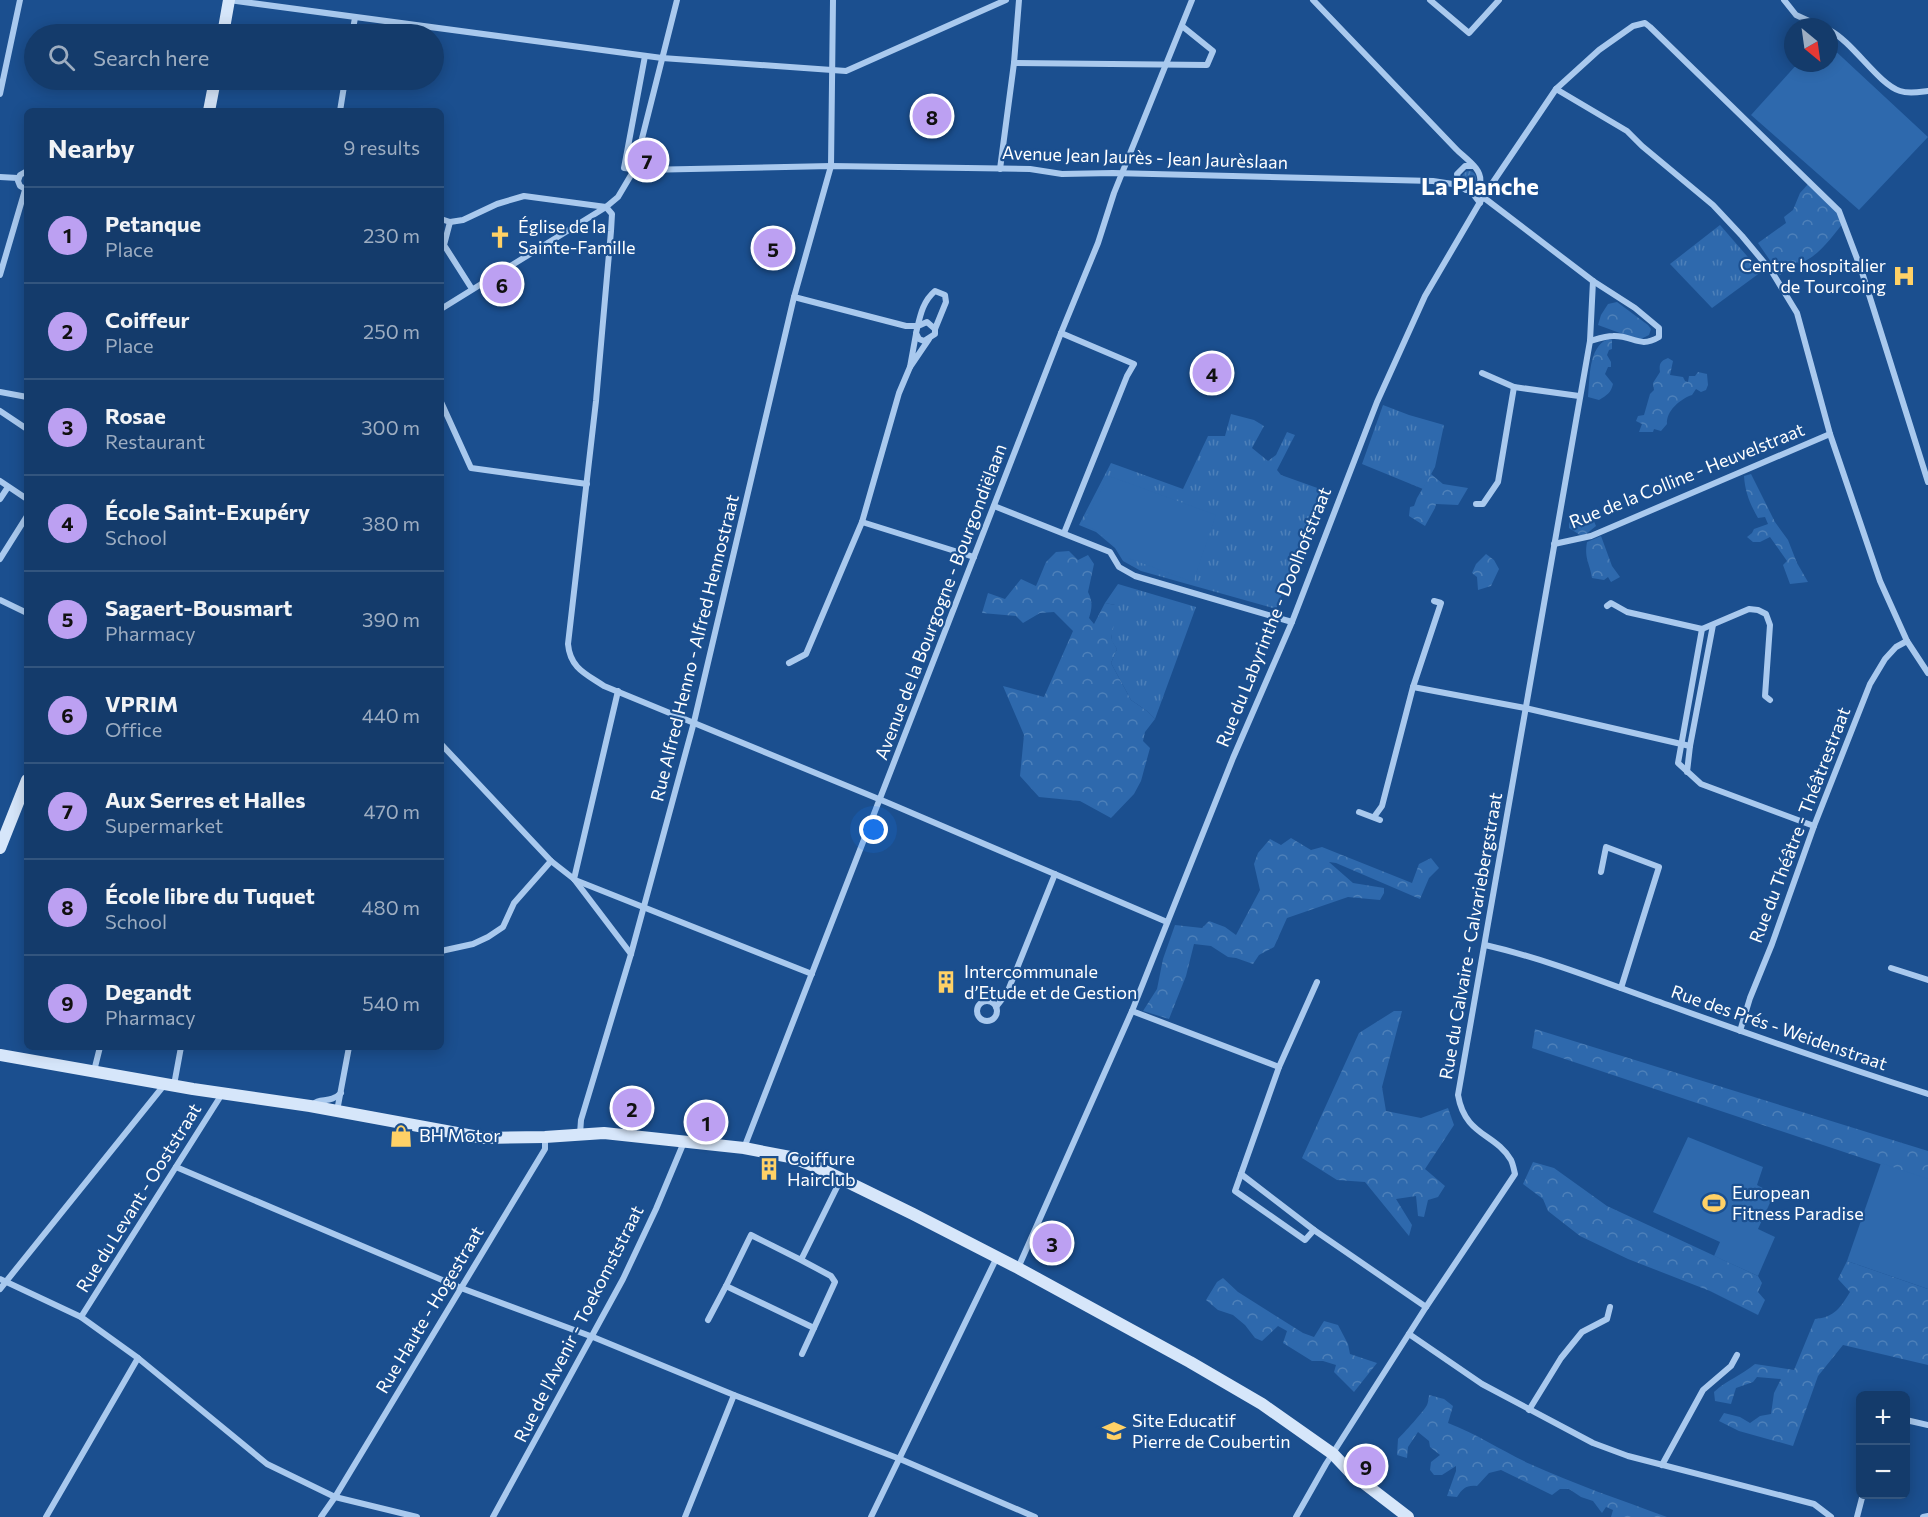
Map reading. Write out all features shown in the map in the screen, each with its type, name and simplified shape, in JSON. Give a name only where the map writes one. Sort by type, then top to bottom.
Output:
[{"type":"street","points":[[0,94],[20,0]]},
{"type":"street","points":[[225,24],[229,0],[401,24]]},
{"type":"street","points":[[444,307],[606,207],[618,197],[634,170],[677,0]]},
{"type":"street","name":"Rue Alfred Henno - Alfred Hennostraat","points":[[580,1135],[581,1118],[631,954],[694,722],[794,297],[831,166],[833,0]]},
{"type":"street","points":[[444,30],[662,58],[846,70],[1006,0]]},
{"type":"street","points":[[1000,169],[1014,63],[1019,0]]},
{"type":"street","name":"Avenue de la Bourgogne - Bourgondiëlaan","points":[[744,1148],[1192,0]]},
{"type":"street","points":[[1313,0],[1480,172],[1480,183],[1470,190]]},
{"type":"street","points":[[1430,0],[1469,33],[1499,0]]},
{"type":"street","points":[[1784,0],[1796,15],[1802,18]]},
{"type":"street","points":[[354,24],[355,18]]},
{"type":"street","name":"Rue du Labyrinthe - Doolhofstraat","points":[[1018,1268],[1132,1011],[1233,759],[1292,622],[1385,384],[1425,296],[1481,200],[1556,89],[1599,50],[1633,26],[1645,23],[1650,27],[1839,211],[1856,251],[1928,482]]},
{"type":"street","points":[[1014,63],[1207,65],[1213,51],[1182,26]]},
{"type":"street","points":[[1838,36],[1897,90],[1910,93],[1928,91]]},
{"type":"street","points":[[634,170],[624,168],[645,56]]},
{"type":"street","points":[[1556,89],[1627,131],[1713,205],[1772,272],[1797,313],[1830,434],[1880,582],[1907,641],[1928,673]]},
{"type":"street","points":[[210,108],[213,90]]},
{"type":"street","points":[[340,108],[343,90]]},
{"type":"street","name":"Avenue Jean Jaurès - Jean Jaurèslaan","points":[[634,170],[831,166],[1030,169],[1062,174],[1123,173],[1433,181],[1459,185]]},
{"type":"street","points":[[1472,166],[1465,166],[1459,171],[1457,178],[1459,185],[1470,190],[1659,328],[1659,337],[1650,342],[1639,343],[1616,336],[1590,341]]},
{"type":"street","points":[[18,178],[24,172]]},
{"type":"street","points":[[0,177],[18,178]]},
{"type":"street","points":[[18,178],[20,186],[24,189]]},
{"type":"street","points":[[1480,183],[1488,190]]},
{"type":"street","points":[[444,220],[450,222],[462,220],[497,204],[524,196],[606,207],[612,214],[587,484],[568,644],[569,656],[575,665],[618,692],[881,800],[1167,922]]},
{"type":"street","points":[[0,275],[24,197]]},
{"type":"street","points":[[450,222],[444,245],[472,289]]},
{"type":"street","name":"Rue du Calvaire - Calvariebergstraat","points":[[1296,1517],[1426,1307],[1515,1174],[1511,1161],[1500,1148],[1472,1126],[1460,1110],[1458,1095],[1590,341],[1593,281]]},
{"type":"street","points":[[789,663],[806,654],[862,522],[899,393],[910,367],[934,334],[946,302],[945,295],[935,291],[926,300],[916,333],[910,367]]},
{"type":"street","points":[[794,297],[906,326],[918,326],[927,322],[935,329]]},
{"type":"street","points":[[916,333],[919,339],[929,339]]},
{"type":"street","points":[[1061,333],[1134,364],[1127,376],[1064,534]]},
{"type":"street","points":[[1482,373],[1514,387],[1579,396]]},
{"type":"street","points":[[1476,504],[1483,504],[1498,482],[1514,387]]},
{"type":"street","points":[[0,392],[24,396]]},
{"type":"street","points":[[444,409],[471,468],[587,484]]},
{"type":"street","points":[[0,411],[24,427]]},
{"type":"street","name":"Rue de la Colline - Heuvelstraat","points":[[1554,544],[1591,536],[1830,434]]},
{"type":"street","points":[[0,481],[24,497]]},
{"type":"street","points":[[0,499],[8,487]]},
{"type":"street","points":[[994,506],[1110,552],[1119,567],[1135,576],[1292,622]]},
{"type":"street","points":[[0,559],[24,521]]},
{"type":"street","points":[[862,522],[974,557]]},
{"type":"street","points":[[0,540],[8,545]]},
{"type":"street","points":[[0,600],[24,612]]},
{"type":"street","points":[[1359,812],[1377,819],[1382,806],[1413,687],[1441,603],[1434,601]]},
{"type":"street","points":[[1607,606],[1611,603],[1627,612],[1702,629],[1749,609],[1766,614],[1770,625],[1765,696],[1770,699]]},
{"type":"street","points":[[1687,772],[1713,626]]},
{"type":"street","points":[[1702,629],[1680,742],[1678,764],[1701,784],[1814,826]]},
{"type":"street","name":"Rue du Théâtre - Théâtrestraat","points":[[1740,1031],[1814,826],[1870,684],[1885,659],[1896,647],[1907,641]]},
{"type":"street","points":[[1413,687],[1525,708],[1690,746]]},
{"type":"street","points":[[574,879],[618,692]]},
{"type":"street","points":[[444,747],[551,861],[574,879],[631,954]]},
{"type":"street","points":[[0,848],[24,788]]},
{"type":"street","points":[[1601,872],[1606,847],[1659,867],[1621,988]]},
{"type":"street","points":[[444,950],[473,944],[503,927],[514,903],[551,861]]},
{"type":"street","points":[[996,1007],[1007,993],[1055,874]]},
{"type":"street","points":[[574,879],[812,974]]},
{"type":"street","name":"Rue des Prés - Weidenstraat","points":[[1485,945],[1621,988],[1740,1031],[1928,1094]]},
{"type":"street","points":[[1891,968],[1928,980]]},
{"type":"street","points":[[1314,1230],[1305,1240],[1235,1191],[1279,1067],[1317,982]]},
{"type":"street","points":[[1132,1011],[1279,1067]]},
{"type":"street","points":[[94,1071],[99,1050]]},
{"type":"street","points":[[0,1289],[3,1280],[170,1084],[180,1050]]},
{"type":"street","points":[[337,1112],[349,1050]]},
{"type":"street","points":[[0,1055],[222,1094],[310,1106],[484,1138],[604,1133],[744,1148],[790,1157],[841,1179],[997,1257],[1191,1362],[1262,1404],[1333,1454],[1352,1474],[1408,1517]]},
{"type":"street","points":[[310,1106],[316,1101],[330,1101],[341,1093]]},
{"type":"street","name":"Rue du Levant - Ooststraat","points":[[81,1317],[222,1094]]},
{"type":"street","name":"Rue Haute - Hogestraat","points":[[321,1517],[544,1149],[545,1137]]},
{"type":"street","name":"Rue de l'Avenir - Toekomststraat","points":[[494,1517],[593,1337],[656,1209],[684,1142]]},
{"type":"street","points":[[176,1167],[461,1288],[593,1337],[734,1395],[900,1459],[1023,1515],[1035,1517]]},
{"type":"street","points":[[1240,1174],[1314,1230],[1426,1307]]},
{"type":"street","points":[[801,1260],[841,1179]]},
{"type":"street","points":[[708,1320],[751,1235],[831,1276],[835,1281],[802,1354]]},
{"type":"street","points":[[871,1517],[997,1257]]},
{"type":"street","points":[[3,1280],[81,1317],[138,1358],[267,1464],[335,1497],[417,1517]]},
{"type":"street","points":[[726,1286],[814,1328]]},
{"type":"street","points":[[1530,1410],[1561,1358],[1582,1332],[1607,1318],[1610,1307]]},
{"type":"street","points":[[1410,1334],[1482,1384],[1593,1443],[1628,1456],[1814,1504],[1831,1517]]},
{"type":"street","points":[[1662,1465],[1703,1390],[1731,1366],[1737,1355]]},
{"type":"street","points":[[46,1517],[138,1358]]},
{"type":"street","points":[[685,1517],[734,1395]]},
{"type":"street","points":[[1910,1421],[1928,1425]]},
{"type":"street","points":[[1857,1517],[1862,1499]]},
{"type":"street","points":[[1923,1517],[1928,1516]]},
{"type":"green space","points":[[1838,53],[1928,137],[1859,210],[1751,115],[1790,72],[1838,72]]},
{"type":"green space","points":[[1469,171],[1474,173],[1476,178],[1474,183],[1469,185],[1464,183],[1462,178],[1464,173]]},
{"type":"green space","points":[[1809,183],[1839,211],[1844,222],[1819,251],[1806,261],[1799,264],[1797,262],[1780,275],[1758,243],[1786,223],[1784,217],[1793,210],[1800,193]]},
{"type":"green space","points":[[1720,225],[1761,272],[1712,308],[1670,264]]},
{"type":"green space","points":[[1617,302],[1648,325],[1651,329],[1649,335],[1639,340],[1598,325],[1608,304]]},
{"type":"green space","points":[[1608,339],[1612,340],[1612,349],[1607,355],[1611,367],[1608,367],[1605,374],[1613,384],[1608,394],[1599,400],[1588,397],[1591,364],[1601,343]]},
{"type":"green space","points":[[1668,358],[1673,361],[1670,375],[1683,377],[1688,382],[1689,376],[1695,376],[1698,372],[1707,374],[1708,385],[1706,390],[1701,392],[1696,389],[1692,395],[1675,406],[1667,419],[1667,424],[1661,431],[1654,429],[1653,432],[1639,432],[1642,424],[1636,421],[1638,416],[1644,415],[1650,394],[1654,390],[1653,383],[1660,372],[1661,363]]},
{"type":"green space","points":[[1383,405],[1444,425],[1435,467],[1423,489],[1362,464]]},
{"type":"green space","points":[[1231,414],[1254,420],[1264,426],[1252,448],[1268,461],[1276,455],[1287,432],[1295,435],[1277,470],[1281,475],[1323,490],[1276,609],[1141,571],[1123,561],[1115,548],[1096,532],[1079,525],[1111,463],[1183,489],[1208,436],[1225,436]]},
{"type":"green space","points":[[1431,474],[1443,484],[1468,488],[1458,505],[1436,504],[1425,526],[1409,516],[1410,507],[1414,506]]},
{"type":"green space","points":[[1751,474],[1775,522],[1788,540],[1808,582],[1790,584],[1783,565],[1787,561],[1770,537],[1760,542],[1753,542],[1747,537],[1754,529],[1768,524],[1765,517],[1758,518],[1748,498],[1744,476]]},
{"type":"green space","points":[[1109,476],[1216,515],[1193,582],[1128,558],[1097,531],[1082,524]]},
{"type":"green space","points":[[1579,513],[1592,517],[1596,526],[1585,535],[1580,535],[1569,528],[1569,521]]},
{"type":"green space","points":[[1601,536],[1612,566],[1620,577],[1611,582],[1608,577],[1604,580],[1592,578],[1587,557],[1587,542]]},
{"type":"green space","points":[[1069,551],[1078,560],[1088,555],[1094,564],[1088,592],[1092,605],[1089,618],[1094,624],[1105,603],[1115,605],[1116,614],[1111,639],[1117,649],[1111,663],[1131,700],[1155,719],[1145,732],[1143,741],[1150,748],[1141,781],[1134,794],[1111,818],[1080,801],[1039,797],[1020,776],[1024,735],[1003,686],[1044,697],[1073,631],[1054,612],[1040,613],[1023,623],[1016,616],[982,613],[988,593],[1005,599],[1021,579],[1036,586],[1046,562],[1056,552]]},
{"type":"green space","points":[[1486,554],[1494,560],[1499,569],[1491,586],[1478,590],[1477,577],[1472,573],[1476,564]]},
{"type":"green space","points":[[1118,584],[1196,607],[1155,719],[1131,700],[1111,663],[1117,649],[1111,640],[1115,605],[1105,603]]},
{"type":"green space","points":[[1291,838],[1311,850],[1322,847],[1412,883],[1419,864],[1431,858],[1439,868],[1429,878],[1420,899],[1329,862],[1353,883],[1384,888],[1380,900],[1348,897],[1287,918],[1274,947],[1259,955],[1253,964],[1228,957],[1211,946],[1194,944],[1186,976],[1169,1019],[1143,1011],[1157,989],[1163,959],[1175,925],[1202,928],[1209,921],[1225,927],[1236,935],[1260,890],[1254,864],[1258,853],[1270,839],[1281,845]]},
{"type":"green space","points":[[1394,1011],[1402,1011],[1382,1087],[1386,1111],[1421,1118],[1448,1108],[1454,1125],[1425,1169],[1445,1186],[1438,1197],[1428,1200],[1424,1217],[1418,1216],[1416,1196],[1396,1199],[1412,1225],[1409,1236],[1365,1182],[1337,1180],[1302,1158],[1359,1033]]},
{"type":"green space","points":[[1535,1029],[1928,1151],[1928,1180],[1532,1048]]},
{"type":"green space","name":"European Fitness Paradise","points":[[1688,1137],[1763,1167],[1757,1185],[1774,1194],[1758,1229],[1775,1237],[1758,1276],[1714,1256],[1720,1242],[1653,1212]]},
{"type":"green space","points":[[1533,1162],[1554,1168],[1607,1206],[1758,1276],[1762,1283],[1758,1292],[1765,1300],[1758,1315],[1710,1291],[1628,1259],[1580,1236],[1548,1211],[1543,1199],[1523,1184]]},
{"type":"green space","points":[[1881,1163],[1928,1179],[1928,1289],[1847,1261]]},
{"type":"green space","points":[[1847,1261],[1928,1289],[1928,1365],[1843,1345],[1818,1376],[1793,1446],[1739,1431],[1719,1421],[1724,1413],[1740,1417],[1750,1423],[1760,1416],[1771,1414],[1774,1393],[1781,1379],[1757,1377],[1753,1382],[1736,1388],[1731,1404],[1715,1401],[1714,1392],[1755,1364],[1794,1370],[1815,1319],[1828,1316],[1836,1311],[1850,1292],[1838,1279]]},
{"type":"green space","points":[[1223,1278],[1238,1292],[1303,1333],[1314,1337],[1324,1321],[1338,1325],[1348,1344],[1350,1354],[1377,1363],[1354,1392],[1334,1372],[1336,1365],[1323,1361],[1312,1361],[1283,1343],[1287,1331],[1278,1326],[1262,1341],[1255,1338],[1233,1315],[1218,1310],[1206,1300],[1217,1282]]},
{"type":"green space","points":[[1429,1395],[1444,1399],[1453,1406],[1448,1423],[1547,1471],[1667,1517],[1611,1517],[1613,1510],[1606,1507],[1602,1513],[1593,1501],[1569,1489],[1560,1489],[1552,1495],[1501,1470],[1489,1473],[1477,1486],[1465,1488],[1457,1497],[1447,1496],[1456,1466],[1442,1475],[1434,1475],[1430,1470],[1431,1462],[1440,1455],[1430,1447],[1429,1441],[1418,1432],[1408,1447],[1407,1458],[1397,1455],[1398,1439],[1425,1408]]},
{"type":"place","name":"École libre du Tuquet","points":[[932,116]]},
{"type":"place","name":"Aux Serres et Halles","points":[[647,160]]},
{"type":"place","name":"Église de la Sainte-Famille","points":[[500,237]]},
{"type":"place","name":"Sagaert-Bousmart","points":[[773,248]]},
{"type":"place","name":"Centre hospitalier de Tourcoing","points":[[1904,276]]},
{"type":"place","name":"VPRIM","points":[[502,284]]},
{"type":"place","name":"École Saint-Exupéry","points":[[1212,373]]},
{"type":"place","name":"Intercommunale d’Etude et de Gestion","points":[[946,982]]},
{"type":"place","name":"Coiffeur","points":[[632,1108]]},
{"type":"place","name":"Petanque","points":[[706,1122]]},
{"type":"place","name":"BH Motor","points":[[401,1136]]},
{"type":"place","name":"Coiffure Hairclub","points":[[769,1169]]},
{"type":"place","name":"European Fitness Paradise","points":[[1714,1203]]},
{"type":"place","name":"Rosae","points":[[1052,1243]]},
{"type":"place","name":"Site Educatif Pierre de Coubertin","points":[[1114,1431]]},
{"type":"place","name":"Degandt","points":[[1366,1466]]},
{"type":"district","name":"La Planche","points":[[1480,187]]}]
